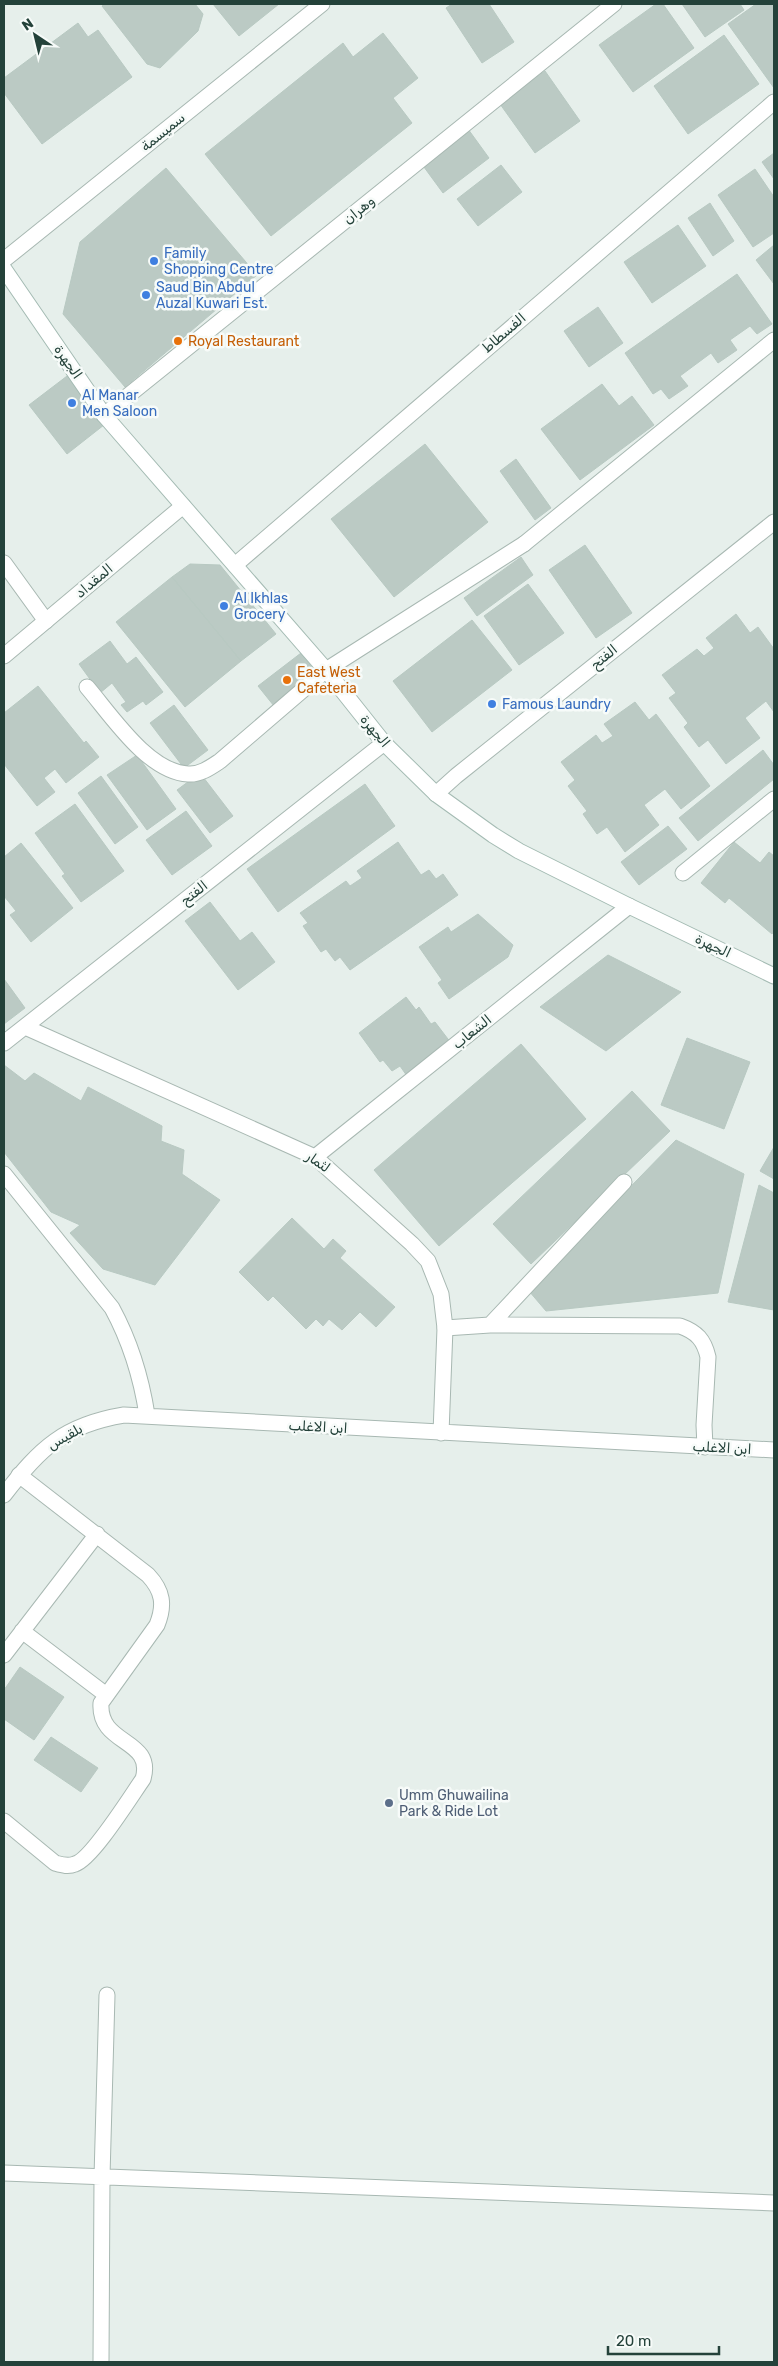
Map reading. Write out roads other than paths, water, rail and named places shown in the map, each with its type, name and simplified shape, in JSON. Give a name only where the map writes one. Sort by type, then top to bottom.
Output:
[{"type":"street","name":"سميسمة","points":[[4,260],[322,4]]},
{"type":"street","name":"وهران","points":[[104,415],[614,4]]},
{"type":"street","name":"الفسطاط","points":[[235,565],[774,102]]},
{"type":"street","name":"الجهرة","points":[[4,270],[104,415],[326,670],[384,743],[436,794],[510,846],[774,976]]},
{"type":"street","points":[[87,687],[130,739],[153,760],[171,770],[189,774],[206,770],[220,761],[326,670],[524,544],[774,340]]},
{"type":"street","name":"المقداد","points":[[4,656],[183,506]]},
{"type":"street","name":"الفتح","points":[[436,794],[464,769],[774,522]]},
{"type":"street","points":[[4,563],[46,621]]},
{"type":"street","name":"الفتح","points":[[4,1043],[384,743]]},
{"type":"street","points":[[683,873],[774,799]]},
{"type":"street","name":"الشعاب","points":[[315,1157],[629,906]]},
{"type":"street","name":"لثمار","points":[[25,1027],[315,1157],[428,1261],[441,1294],[445,1328],[441,1433]]},
{"type":"street","points":[[4,1174],[112,1308],[126,1333],[136,1359],[147,1415]]},
{"type":"street","points":[[490,1325],[624,1182]]},
{"type":"street","points":[[445,1328],[490,1325],[680,1326],[691,1330],[700,1336],[708,1357],[704,1425],[705,1447]]},
{"type":"street","name":"بلقيس","points":[[4,1495],[36,1456],[55,1440],[77,1428],[100,1419],[124,1415],[147,1415]]},
{"type":"street","name":"ابن الاغلب","points":[[147,1415],[188,1420],[774,1450]]},
{"type":"street","points":[[4,1821],[56,1862],[74,1865],[88,1855],[144,1779],[146,1771],[145,1762],[141,1754],[104,1724],[100,1714],[100,1703],[157,1625],[162,1612],[162,1598],[157,1585],[148,1575],[19,1475]]},
{"type":"street","points":[[4,1655],[97,1534]]},
{"type":"street","points":[[22,1631],[106,1694]]},
{"type":"street","points":[[101,2362],[102,2177],[107,1995]]},
{"type":"street","points":[[4,2173],[774,2203]]},
{"type":"place","name":"Family Shopping Centre","points":[[154,261]]},
{"type":"place","name":"Saud Bin Abdul Auzal Kuwari Est.","points":[[146,295]]},
{"type":"place","name":"Royal Restaurant","points":[[178,341]]},
{"type":"place","name":"Al Manar Men Saloon","points":[[72,403]]},
{"type":"place","name":"Al Ikhlas Grocery","points":[[224,606]]},
{"type":"place","name":"East West Cafeteria","points":[[287,680]]},
{"type":"place","name":"Famous Laundry","points":[[492,704]]},
{"type":"place","name":"Umm Ghuwailina Park & Ride Lot","points":[[389,1803]]}]
